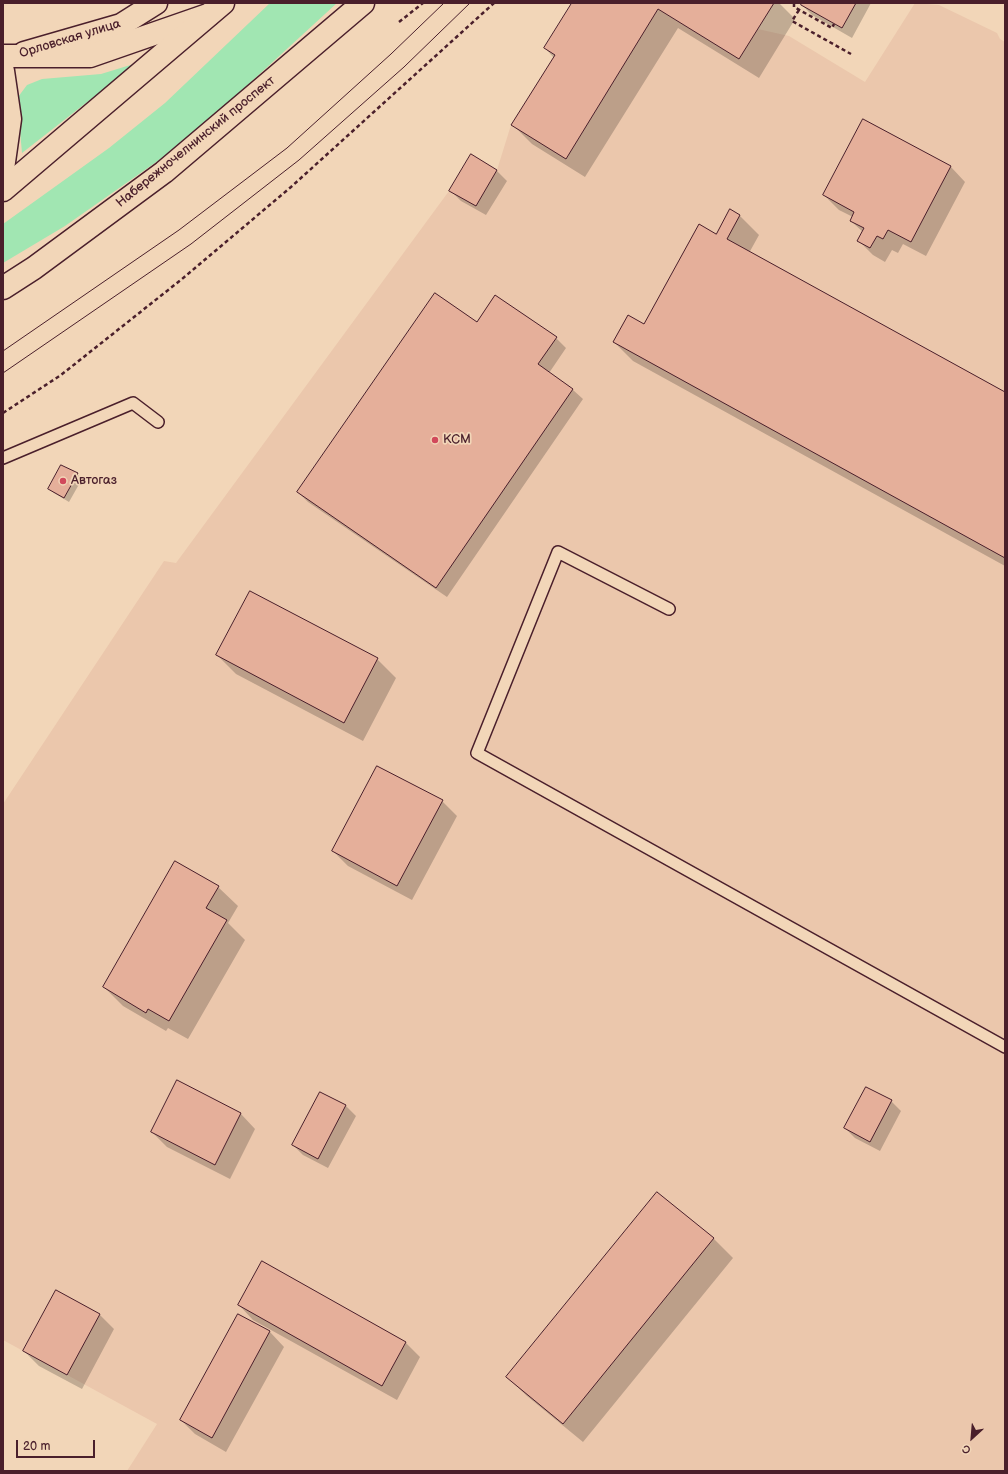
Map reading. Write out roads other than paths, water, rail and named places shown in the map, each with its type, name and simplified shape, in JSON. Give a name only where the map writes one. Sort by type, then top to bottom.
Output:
[{"type":"main road","name":"Орловская улица","points":[[7,61],[121,25],[156,3]]},
{"type":"main road","name":"Набережночелнинский проспект","points":[[3,288],[34,268],[164,172],[363,3]]},
{"type":"main road","points":[[3,169],[10,119],[7,61],[90,56],[217,8]]},
{"type":"main road","points":[[3,190],[217,8]]},
{"type":"lane","points":[[3,458],[133,403],[158,422]]},
{"type":"lane","points":[[669,609],[558,552],[477,752],[1005,1047]]},
{"type":"tram line","points":[[3,351],[179,230],[287,148],[391,54],[444,3]]},
{"type":"tram line","points":[[3,373],[191,244],[299,160],[404,67],[470,3]]},
{"type":"place","name":"КСМ","points":[[435,440]]},
{"type":"place","name":"Автогаз","points":[[63,481]]}]
